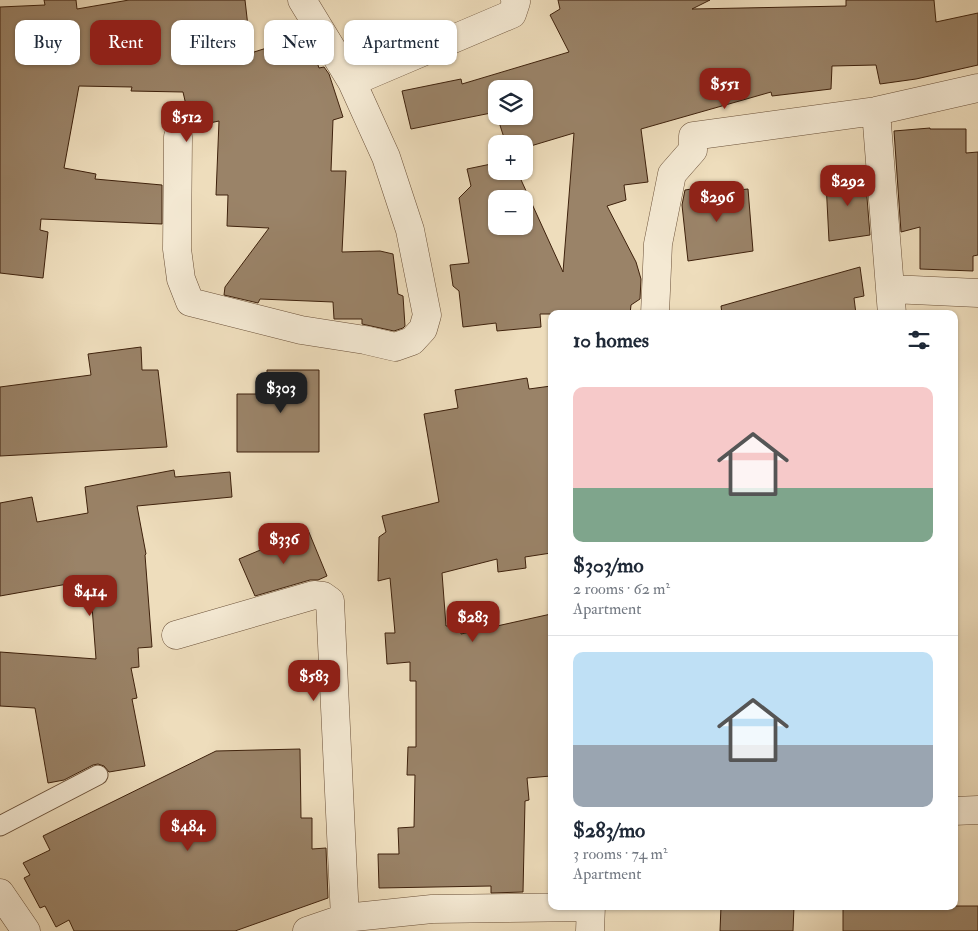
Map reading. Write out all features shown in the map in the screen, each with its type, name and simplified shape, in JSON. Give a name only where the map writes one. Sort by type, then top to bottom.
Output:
[{"type":"street","points":[[178,136],[177,249],[181,279],[190,302],[301,330],[395,346],[412,341],[423,329],[427,315],[410,230],[386,158],[352,82],[302,0]]},
{"type":"street","points":[[352,82],[497,22],[512,14],[515,0]]},
{"type":"street","points":[[655,310],[658,244],[672,174],[693,150],[693,136],[876,111],[978,88]]},
{"type":"street","points":[[876,111],[892,301],[978,293]]},
{"type":"street","points":[[176,636],[314,595],[323,596],[330,601],[345,918]]},
{"type":"street","points":[[958,811],[978,810]]},
{"type":"street","points":[[0,893],[26,931]]},
{"type":"street","points":[[307,931],[345,918],[432,909],[548,907]]},
{"type":"street","points":[[590,931],[591,910]]},
{"type":"lane","points":[[0,826],[98,775]]},
{"type":"building","points":[[44,0],[76,0],[77,9],[129,0],[245,0],[247,20],[171,20],[171,65],[254,65],[254,52],[264,49],[264,65],[318,65],[319,68],[324,67],[329,74],[343,117],[333,120],[331,171],[346,171],[342,252],[380,251],[393,254],[398,294],[403,296],[405,326],[394,331],[362,324],[362,319],[334,319],[333,302],[260,299],[258,303],[224,295],[225,287],[269,228],[227,226],[228,195],[216,195],[219,121],[191,127],[183,92],[131,91],[132,87],[79,86],[64,168],[96,174],[95,179],[162,185],[162,224],[41,219],[40,230],[48,232],[43,278],[0,273],[0,7],[45,5]]},
{"type":"building","points":[[558,0],[710,0],[692,9],[846,6],[846,0],[934,0],[936,22],[978,13],[978,65],[916,79],[880,84],[876,65],[832,66],[831,89],[772,96],[771,92],[641,129],[648,182],[624,185],[626,200],[607,206],[636,262],[641,279],[640,299],[631,305],[630,310],[548,310],[548,314],[540,314],[541,327],[497,331],[496,323],[463,327],[459,291],[453,286],[450,265],[469,263],[459,198],[471,186],[467,169],[488,165],[488,180],[521,180],[526,190],[488,190],[488,235],[533,235],[533,206],[563,272],[574,133],[533,145],[533,135],[503,135],[500,125],[533,125],[533,80],[488,80],[488,114],[411,129],[402,91],[461,79],[462,84],[569,52],[550,15],[560,9]]},
{"type":"building","points":[[930,128],[966,129],[966,153],[978,152],[978,255],[973,256],[973,271],[920,269],[920,227],[901,232],[894,131]]},
{"type":"building","points":[[845,170],[865,173],[870,235],[829,241],[826,182],[846,178]]},
{"type":"building","points":[[719,185],[720,192],[748,189],[753,251],[688,261],[682,205],[685,190]]},
{"type":"building","points":[[860,267],[864,296],[854,298],[856,310],[722,310],[721,306]]},
{"type":"building","points":[[141,347],[142,370],[158,370],[167,447],[0,456],[0,387],[91,375],[88,354]]},
{"type":"building","points":[[267,370],[319,370],[319,452],[237,452],[237,394],[267,394]]},
{"type":"building","points":[[527,378],[529,389],[548,386],[548,553],[525,557],[526,568],[498,572],[497,559],[442,573],[446,626],[461,625],[461,634],[548,615],[548,776],[527,778],[529,800],[525,801],[523,892],[491,893],[491,886],[379,888],[378,854],[399,854],[398,828],[414,827],[415,775],[407,775],[408,747],[416,747],[416,681],[410,681],[410,662],[387,664],[385,633],[395,633],[390,578],[378,581],[379,537],[386,532],[382,516],[439,502],[424,414],[458,408],[455,390]]},
{"type":"building","points":[[174,470],[175,477],[230,472],[232,497],[137,506],[146,554],[152,647],[138,648],[139,667],[131,668],[137,698],[132,699],[145,766],[109,772],[104,766],[98,764],[64,780],[48,783],[35,708],[0,706],[0,652],[96,659],[90,580],[0,596],[0,503],[32,497],[37,522],[88,513],[85,487]]},
{"type":"building","points":[[308,530],[327,576],[255,596],[239,559]]},
{"type":"building","points":[[300,749],[301,818],[312,818],[312,849],[326,848],[328,898],[235,931],[74,931],[69,920],[56,927],[45,906],[40,908],[24,878],[30,875],[23,863],[50,850],[43,836],[216,751]]},
{"type":"building","points":[[958,906],[978,906],[978,931],[843,931],[843,910],[958,910]]},
{"type":"building","points":[[721,910],[794,910],[793,931],[720,931]]}]
